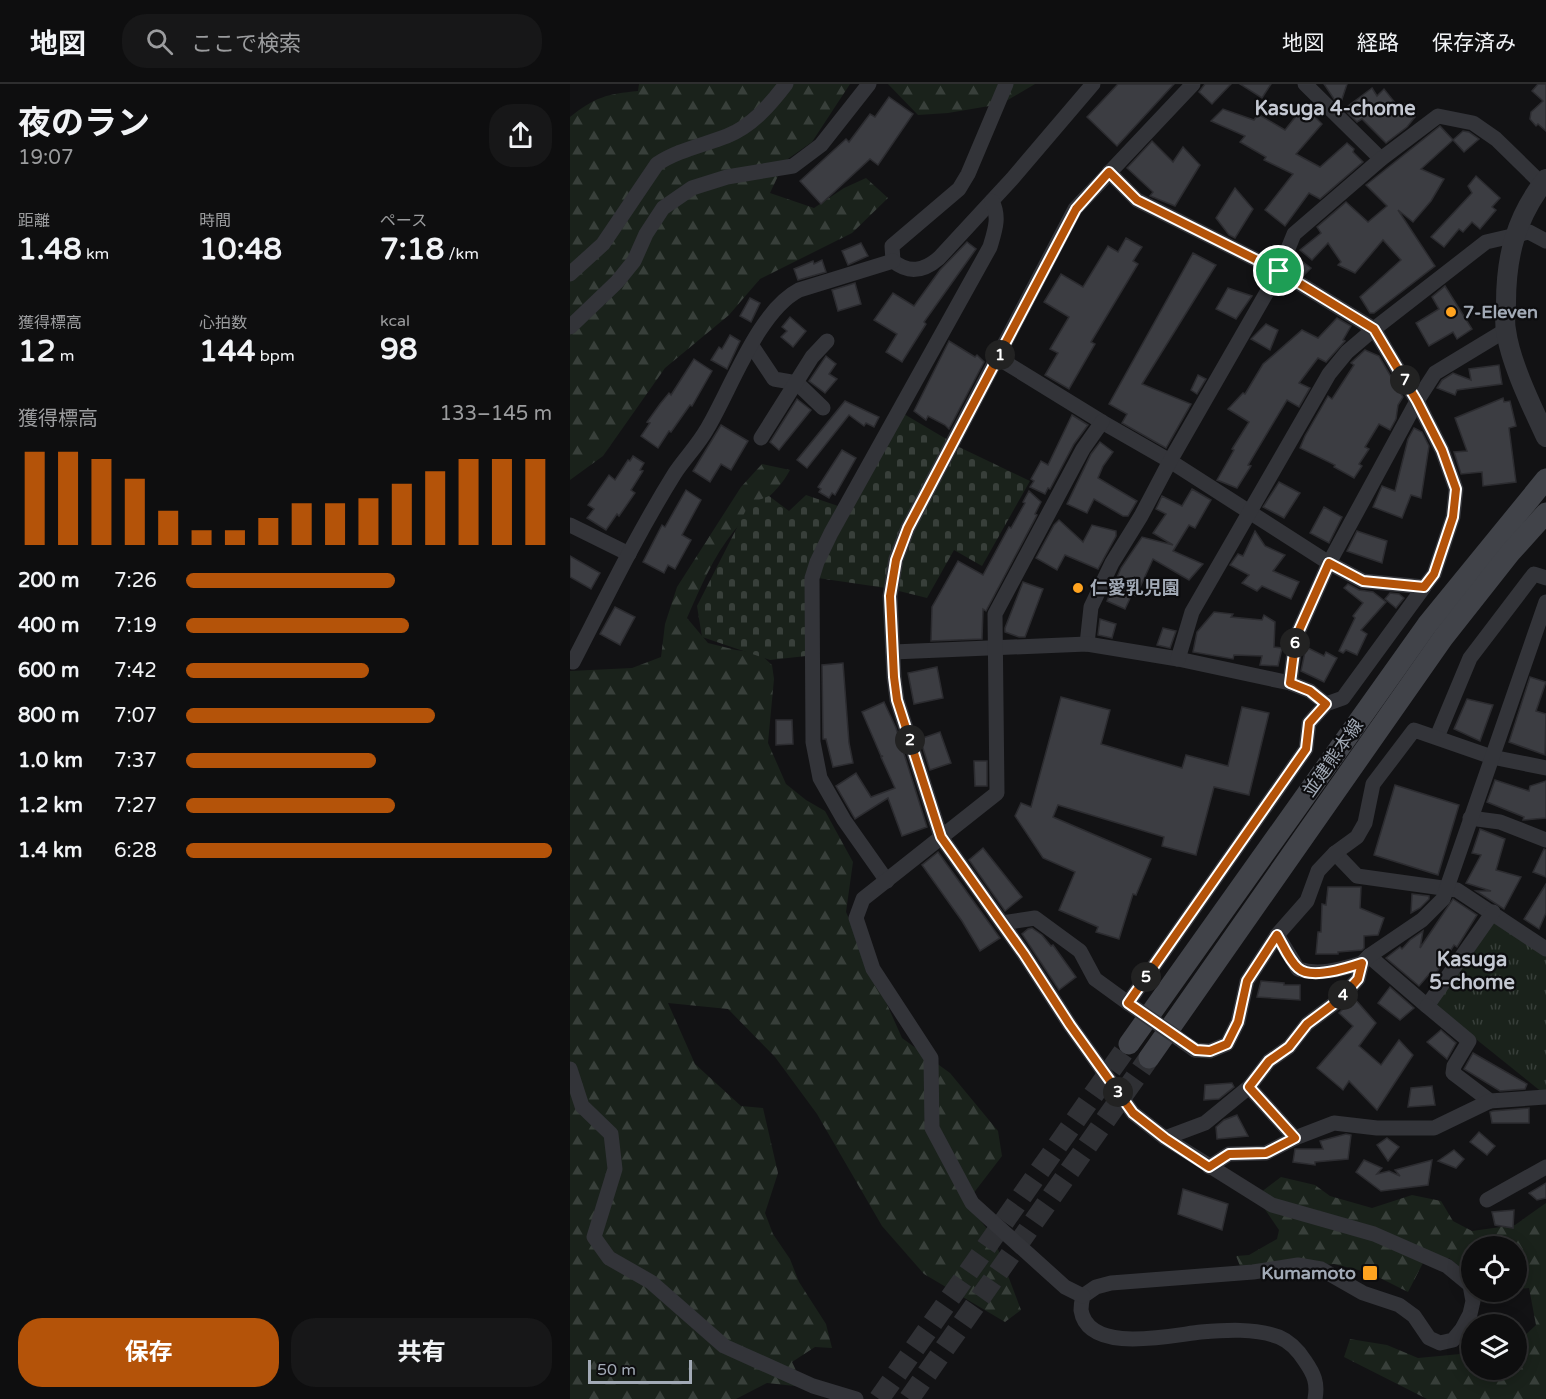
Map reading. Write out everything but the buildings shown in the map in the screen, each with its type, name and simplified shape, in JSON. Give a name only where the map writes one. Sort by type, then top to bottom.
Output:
[{"type":"main road","name":"並建熊本線","points":[[1129,1044],[1427,625],[1546,479]]},
{"type":"main road","name":"並建熊本線","points":[[1149,1058],[1443,638],[1510,553],[1546,513]]},
{"type":"street","points":[[570,273],[603,244],[657,164],[668,157],[729,135],[765,111],[786,84]]},
{"type":"street","points":[[570,327],[617,282],[628,268],[663,208],[692,188],[727,177],[793,166],[821,145],[869,84]]},
{"type":"street","points":[[1006,84],[968,174],[959,189],[892,246],[893,261],[899,266],[914,271],[929,267],[939,258],[992,201],[1093,84]]},
{"type":"street","points":[[1193,84],[1076,209],[908,528],[896,560],[890,596],[894,677],[897,700],[941,837],[1133,1113],[1165,1138],[1272,1205],[1374,1234],[1447,1266],[1470,1285],[1473,1301],[1470,1314],[1453,1340],[1440,1343],[1429,1338],[1414,1316],[1399,1305],[1363,1293],[1321,1269],[1298,1265],[1253,1272],[1112,1283],[1095,1287],[1083,1296],[1081,1310],[1088,1324],[1099,1333],[1117,1338],[1142,1341],[1203,1332],[1252,1331],[1278,1336],[1296,1347],[1313,1372],[1317,1385],[1315,1399]]},
{"type":"street","points":[[1305,84],[1381,159]]},
{"type":"street","points":[[1088,644],[1091,607],[1112,562],[1142,516],[1170,461],[1279,271],[1294,234],[1381,159],[1438,116],[1473,123],[1496,139],[1544,182],[1513,236],[1506,278],[1506,330],[1518,371],[1546,437]]},
{"type":"street","points":[[1109,172],[1137,200],[1279,271],[1374,329],[1417,401],[1442,450],[1456,489],[1453,517],[1434,574],[1343,698],[1326,704],[1309,723],[1306,749],[1128,1003]]},
{"type":"street","points":[[887,880],[844,820],[820,778],[813,742],[812,578],[817,561],[831,533],[990,247],[997,223],[997,210],[992,201]]},
{"type":"street","points":[[1178,659],[1192,612],[1329,374],[1347,352],[1486,243],[1529,232],[1546,241]]},
{"type":"street","points":[[573,662],[629,554],[676,472],[706,430],[765,320],[787,296],[799,290],[893,261]]},
{"type":"street","points":[[1290,683],[1296,637],[1329,563],[1417,401],[1435,373],[1506,330]]},
{"type":"street","points":[[761,438],[812,357],[827,341]]},
{"type":"street","points":[[752,346],[774,379],[797,383],[823,408]]},
{"type":"street","points":[[998,358],[1170,461],[1329,563],[1363,581],[1424,587]]},
{"type":"street","points":[[1083,1296],[1065,1287],[972,1203],[932,1128],[931,1058],[873,969],[856,918],[863,899],[997,793],[995,614],[1078,459],[1102,422]]},
{"type":"street","points":[[570,525],[629,554]]},
{"type":"street","points":[[1437,737],[1470,658],[1534,574],[1546,578]]},
{"type":"street","points":[[1277,935],[1298,969],[1310,973],[1334,971],[1366,960],[1422,920],[1443,898],[1546,602]]},
{"type":"street","points":[[893,652],[1088,644],[1178,659],[1290,683],[1310,691],[1326,704]]},
{"type":"street","points":[[1002,923],[1035,918],[1080,951],[1095,979],[1196,1050],[1210,1051],[1227,1044],[1238,1022],[1247,981],[1277,935],[1307,901],[1318,871],[1335,853],[1357,837],[1365,823],[1374,784],[1414,730],[1492,757],[1546,768]]},
{"type":"street","points":[[1470,818],[1500,822],[1546,840]]},
{"type":"street","points":[[1335,853],[1357,876],[1456,890],[1546,950]]},
{"type":"street","points":[[1427,1006],[1492,912]]},
{"type":"street","points":[[1366,960],[1469,1041],[1454,1066],[1453,1073],[1490,1101]]},
{"type":"street","points":[[1165,1138],[1205,1123],[1249,1087],[1269,1061],[1289,1047],[1307,1024],[1339,1000],[1358,979],[1366,960]]},
{"type":"street","points":[[570,1069],[582,1106],[611,1134],[615,1169],[594,1237],[609,1258],[651,1282],[724,1346],[813,1386],[856,1399]]},
{"type":"street","points":[[1249,1087],[1295,1138]]},
{"type":"street","points":[[1209,1167],[1229,1154],[1266,1153],[1295,1138],[1334,1123],[1377,1128],[1434,1128],[1490,1101],[1546,1097]]},
{"type":"street","points":[[1487,1200],[1546,1167]]},
{"type":"green space","points":[[639,84],[850,84],[812,142],[785,161],[770,193],[814,208],[844,188],[866,178],[888,198],[852,233],[760,279],[729,315],[665,368],[603,456],[570,480],[570,117],[602,98],[638,91]]},
{"type":"green space","points":[[888,84],[1035,84],[1001,104],[948,113],[918,115]]},
{"type":"green space","points":[[904,414],[948,440],[886,588],[818,578],[823,563]]},
{"type":"green space","points":[[959,447],[1030,481],[982,566],[954,550],[927,598],[899,591],[900,568],[917,525]]},
{"type":"green space","points":[[762,464],[790,470],[778,487],[726,541],[687,618],[708,643],[759,653],[772,665],[774,679],[768,743],[786,784],[825,811],[853,862],[846,912],[902,1038],[950,1073],[998,1131],[1002,1156],[966,1203],[993,1236],[1021,1310],[1005,1322],[924,1274],[882,1226],[817,1114],[775,1057],[728,1009],[668,1003],[695,1064],[741,1106],[763,1108],[778,1173],[765,1213],[773,1234],[790,1259],[799,1282],[826,1324],[832,1348],[815,1347],[792,1362],[804,1387],[767,1383],[736,1399],[570,1399],[570,671],[632,668],[661,657],[665,624],[677,587],[741,487]]},
{"type":"green space","points":[[806,495],[841,507],[808,568],[806,656],[770,660],[702,637],[697,606],[749,504],[769,496],[789,511]]},
{"type":"green space","points":[[1495,921],[1546,956],[1546,1093],[1543,1093],[1436,1007],[1435,1001]]},
{"type":"green space","points":[[1281,1177],[1315,1185],[1330,1196],[1372,1208],[1412,1195],[1441,1201],[1453,1221],[1472,1231],[1515,1225],[1546,1203],[1546,1399],[1427,1399],[1344,1357],[1350,1339],[1387,1345],[1418,1358],[1461,1354],[1461,1380],[1527,1380],[1527,1334],[1536,1325],[1529,1288],[1527,1288],[1527,1236],[1461,1236],[1461,1268],[1449,1258],[1424,1261],[1408,1292],[1370,1273],[1334,1264],[1243,1273],[1236,1256],[1249,1255],[1277,1239],[1279,1230],[1256,1196]]},
{"type":"tunnel","points":[[879,1399],[1129,1044]]},
{"type":"tunnel","points":[[909,1399],[1149,1058]]},
{"type":"place","name":"7-Eleven","points":[[1451,312]]},
{"type":"place","name":"仁愛乳児園","points":[[1078,588]]},
{"type":"place","name":"Kumamoto","points":[[1370,1273]]},
{"type":"district","name":"Kasuga 4-chome","points":[[1335,109]]},
{"type":"district","name":"Kasuga 5-chome","points":[[1472,972]]},
{"type":"route","points":[[1109,172],[1137,200],[1279,271],[1374,329],[1417,401],[1442,450],[1456,489],[1453,517],[1434,574],[1424,587],[1363,581],[1329,563],[1296,637],[1290,683],[1310,691],[1326,704],[1309,723],[1306,749],[1128,1003],[1196,1050],[1210,1051],[1227,1044],[1238,1022],[1247,981],[1277,935],[1298,969],[1310,973],[1334,971],[1362,963],[1358,979],[1339,1000],[1307,1024],[1289,1047],[1269,1061],[1249,1087],[1295,1138],[1266,1153],[1229,1154],[1209,1167],[1165,1138],[1133,1113],[941,837],[897,700],[890,596],[896,560],[908,528],[1076,209],[1109,172]]}]
